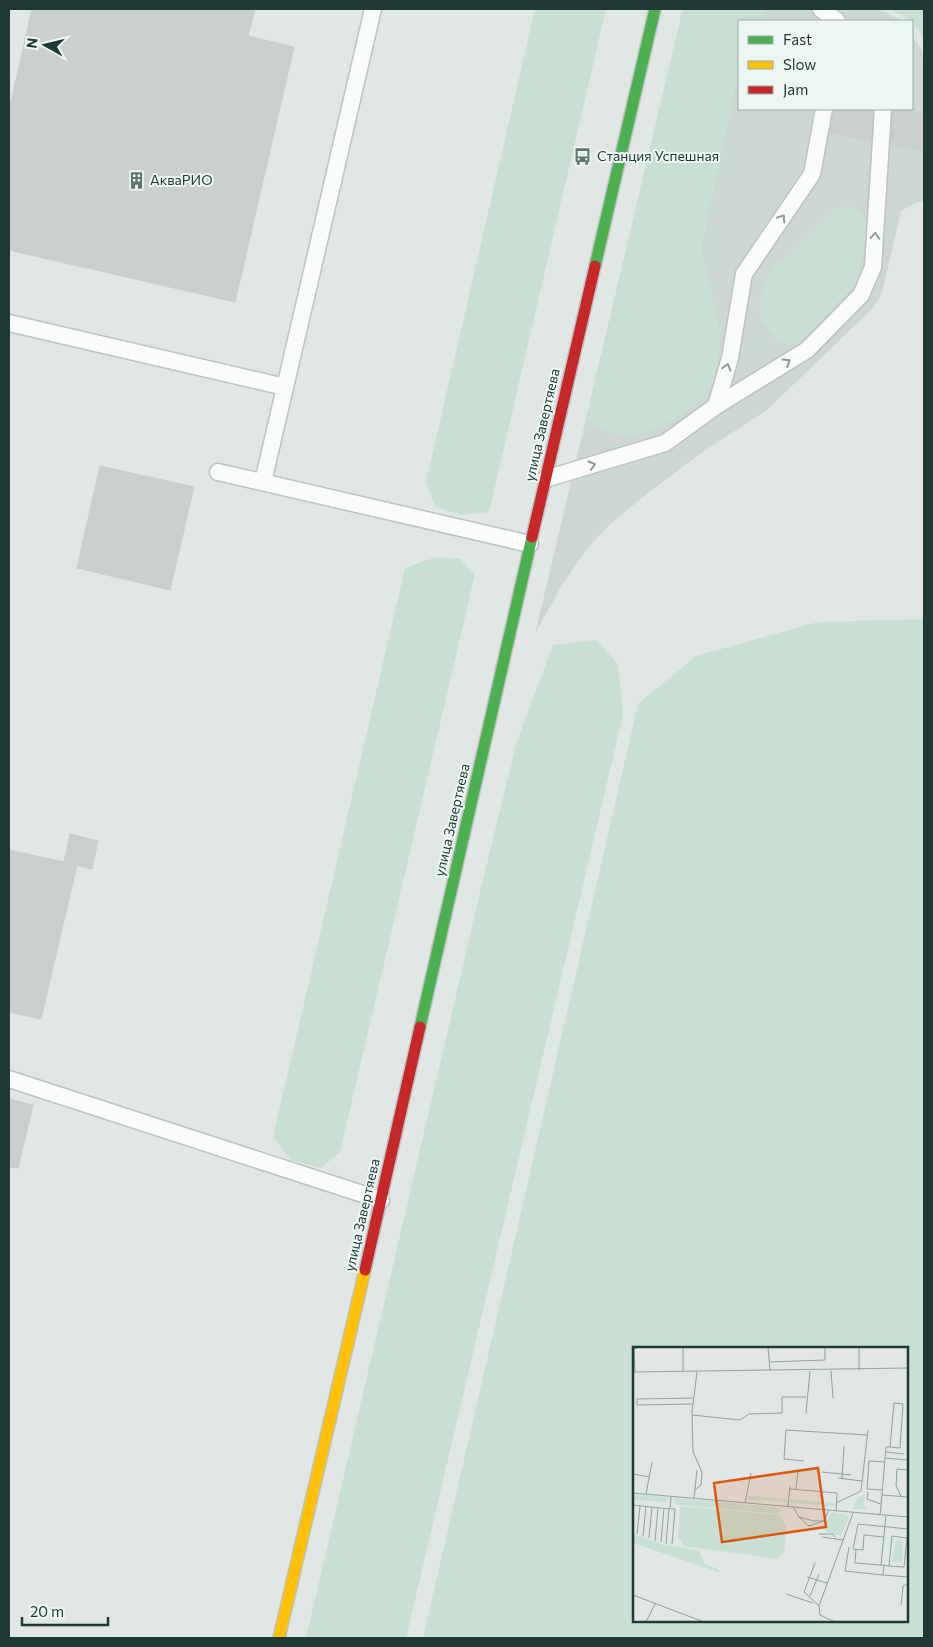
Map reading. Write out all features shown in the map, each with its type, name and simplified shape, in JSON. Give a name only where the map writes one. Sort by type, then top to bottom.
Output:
[{"type":"main road","name":"улица Завертяева","points":[[279,1638],[655,9]]},
{"type":"lane","points":[[263,482],[373,9]]},
{"type":"lane","points":[[821,9],[836,20]]},
{"type":"lane","points":[[716,406],[730,358],[744,274],[812,174],[824,110]]},
{"type":"lane","points":[[545,479],[666,443],[716,406],[807,350],[861,295],[873,267],[883,110]]},
{"type":"lane","points":[[9,323],[286,387]]},
{"type":"lane","points":[[218,472],[530,544]]},
{"type":"lane","points":[[9,1079],[381,1200]]},
{"type":"shaded area","points":[[683,9],[879,9],[899,19],[738,20],[738,110],[913,110],[913,37],[922,50],[924,69],[924,202],[921,201],[901,211],[882,293],[873,308],[767,410],[701,453],[606,528],[584,553],[562,585],[535,634]]},
{"type":"green space","points":[[535,9],[606,9],[489,512],[462,515],[435,507],[426,482]]},
{"type":"green space","points":[[683,9],[765,9],[762,20],[738,20],[738,76],[701,249],[719,326],[720,346],[716,375],[705,395],[692,407],[664,425],[635,436],[612,433],[595,427],[587,418]]},
{"type":"green space","points":[[889,9],[924,9],[924,38],[913,20]]},
{"type":"green space","points":[[848,206],[858,210],[865,219],[868,230],[855,286],[798,343],[786,345],[777,340],[761,322],[759,302],[764,281],[777,263],[788,257],[837,208]]},
{"type":"green space","points":[[436,557],[460,559],[475,574],[340,1152],[321,1168],[291,1160],[273,1137],[405,568]]},
{"type":"green space","points":[[924,619],[924,1638],[423,1638],[638,704],[696,656],[818,622]]},
{"type":"green space","points":[[596,640],[618,664],[623,715],[406,1638],[306,1638],[517,741],[553,645]]},
{"type":"building","name":"АкваРИО","points":[[32,9],[255,9],[248,36],[294,47],[235,302],[9,250],[9,111]]},
{"type":"building","points":[[834,110],[873,110],[871,141],[830,133]]},
{"type":"building","points":[[893,110],[912,110],[911,112],[924,115],[924,151],[891,145]]},
{"type":"building","points":[[100,466],[194,487],[170,590],[77,568]]},
{"type":"building","points":[[70,834],[98,841],[92,869],[64,862]]},
{"type":"building","points":[[9,850],[77,865],[41,1019],[9,1012]]},
{"type":"building","points":[[9,1099],[33,1105],[18,1168],[9,1167]]},
{"type":"traffic: fast","points":[[595,266],[655,9]]},
{"type":"traffic: fast","points":[[420,1027],[532,537]]},
{"type":"traffic: slow","points":[[279,1638],[365,1270]]},
{"type":"traffic: jam","points":[[532,537],[595,266]]},
{"type":"traffic: jam","points":[[365,1270],[420,1027]]},
{"type":"place","name":"Станция Успешная","points":[[583,156]]},
{"type":"place","name":"АкваРИО","points":[[136,180]]}]
